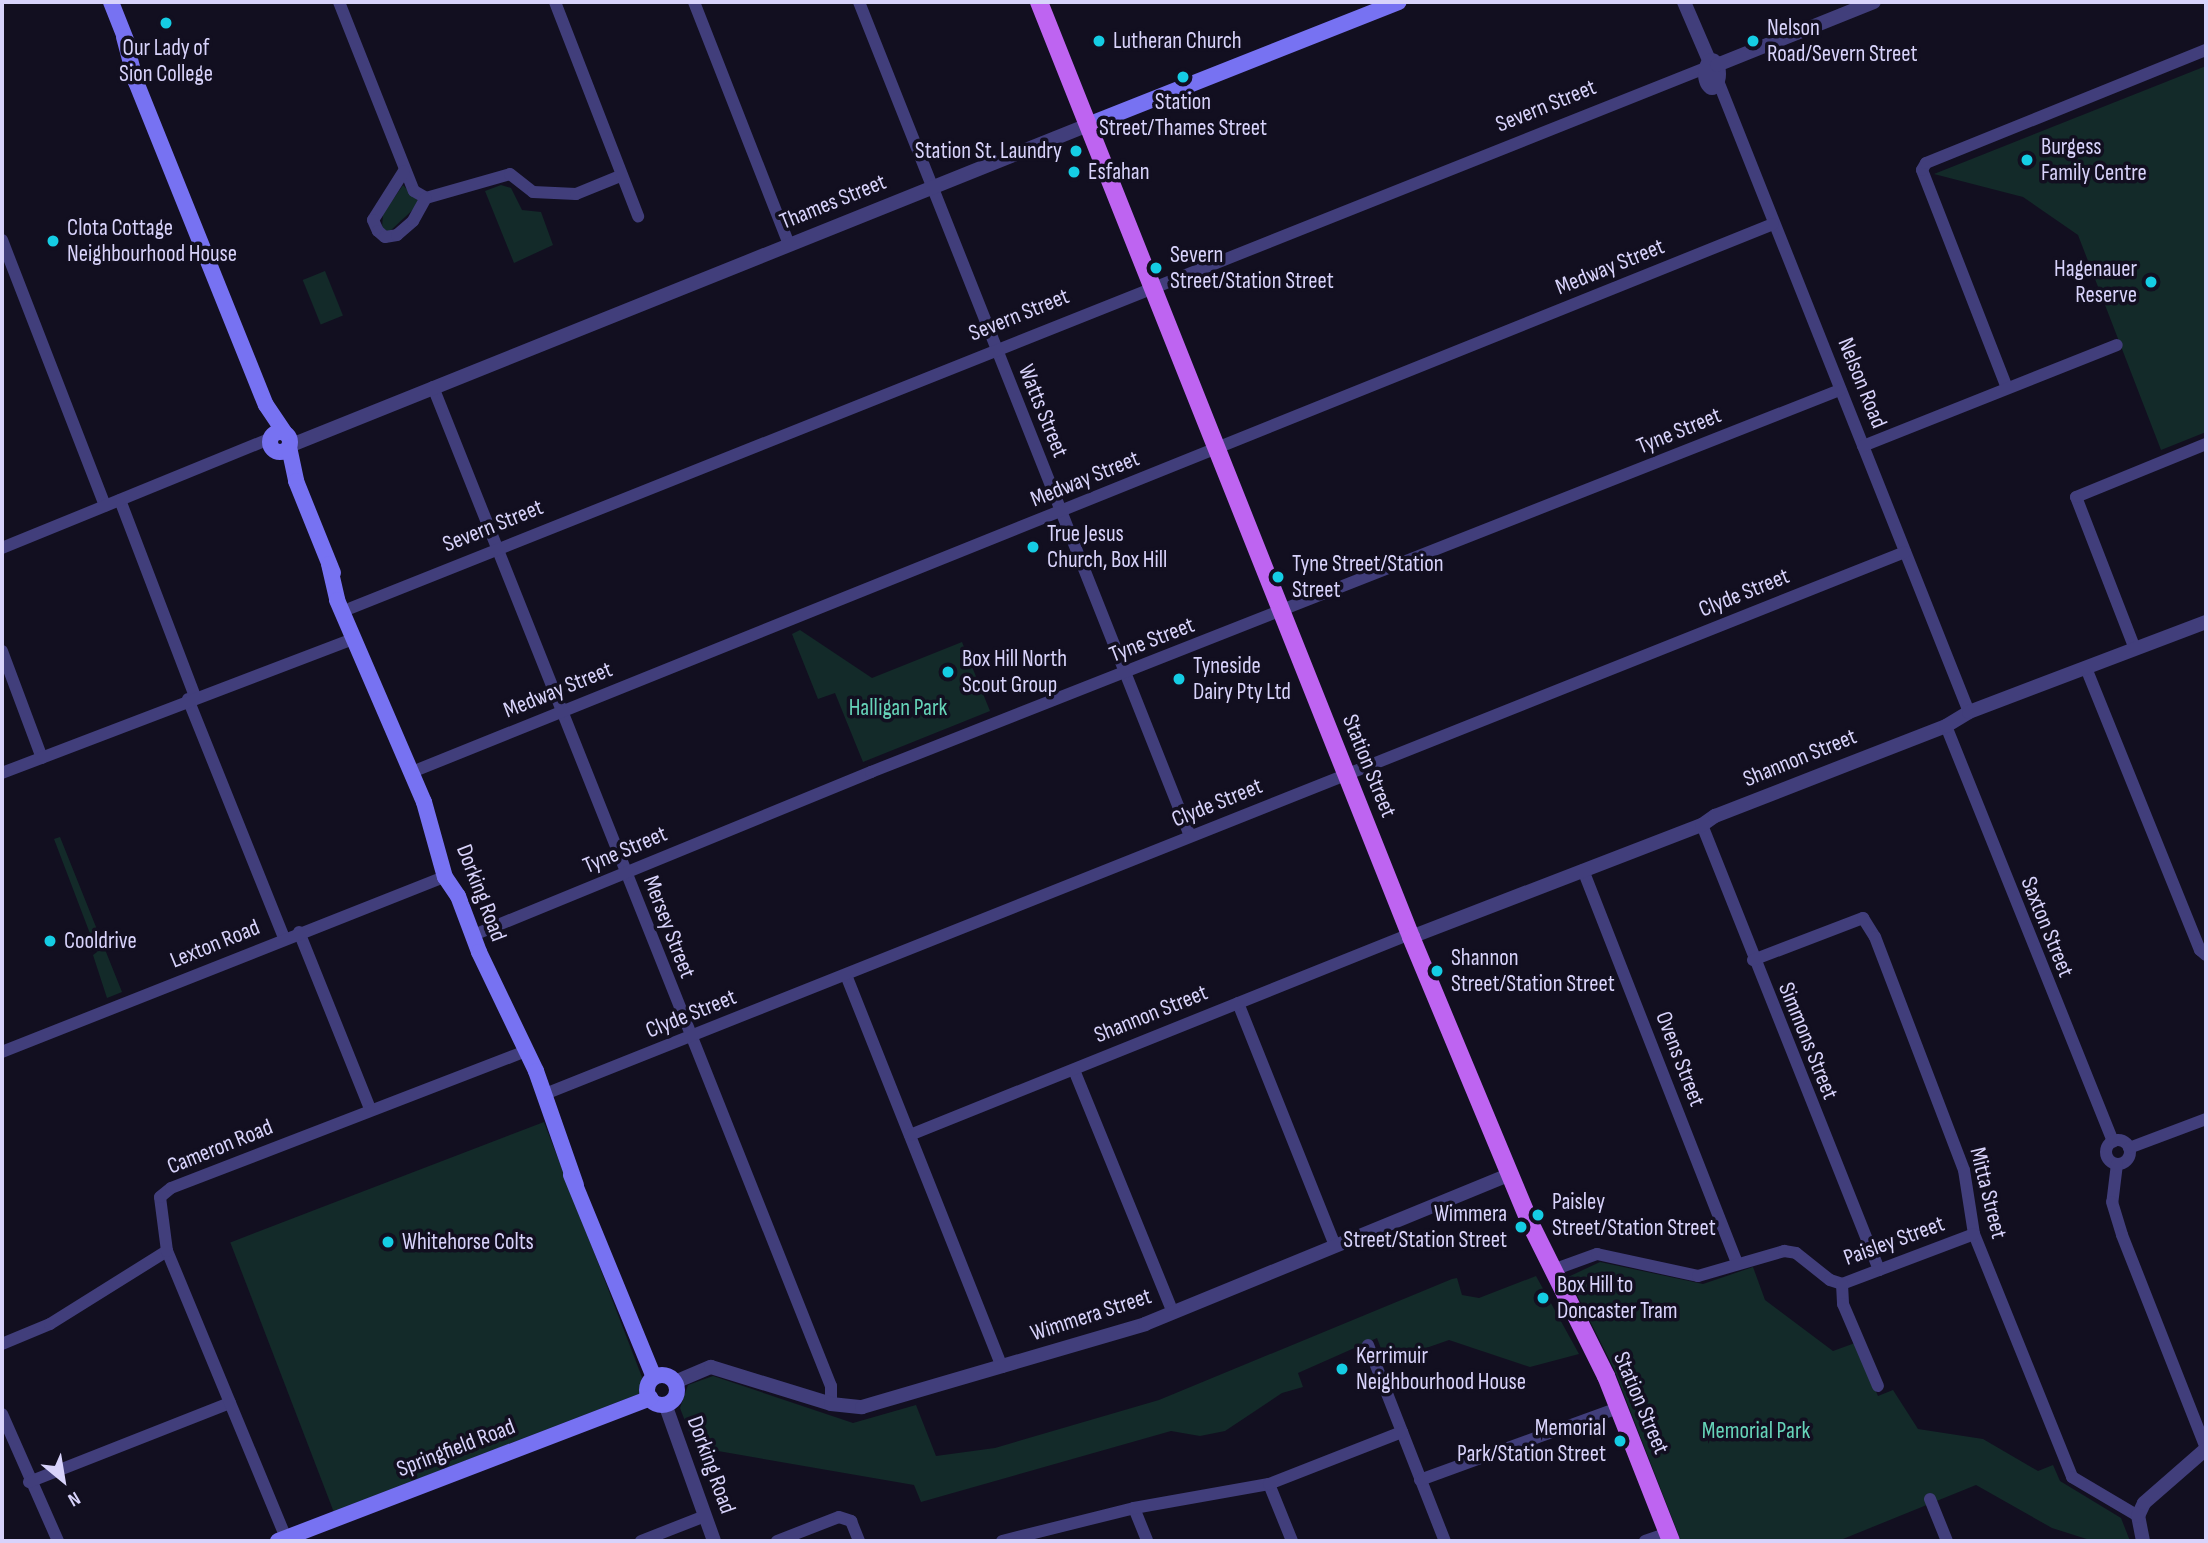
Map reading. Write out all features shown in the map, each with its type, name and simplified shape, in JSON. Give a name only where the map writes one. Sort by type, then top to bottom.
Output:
[{"type":"main road","name":"Dorking Road","points":[[111,2],[328,564],[352,635],[377,686]]},
{"type":"main road","name":"Station Street","points":[[1039,2],[1410,936],[1510,1174],[1618,1408],[1670,1537]]},
{"type":"main road","name":"Thames Street","points":[[1088,125],[1399,2]]},
{"type":"main road","name":"Dorking Road","points":[[328,564],[351,608],[377,686],[424,802],[447,846],[454,874],[481,932],[501,997]]},
{"type":"main road","name":"Dorking Road","points":[[424,802],[445,877],[458,896],[501,997],[654,1377]]},
{"type":"main road","name":"Dorking Road","points":[[523,1052],[545,1094],[558,1140]]},
{"type":"main road","points":[[668,1376],[675,1382],[676,1394],[657,1401],[648,1385],[654,1377],[668,1376]]},
{"type":"main road","name":"Springfield Road","points":[[282,1540],[657,1401]]},
{"type":"street","points":[[339,2],[404,171],[414,191],[426,198]]},
{"type":"street","points":[[555,2],[620,176],[638,216]]},
{"type":"street","points":[[694,2],[789,244]]},
{"type":"street","name":"Watts Street","points":[[859,2],[930,188],[1190,836]]},
{"type":"street","name":"Nelson Road","points":[[1684,2],[1969,712]]},
{"type":"street","name":"Severn Street","points":[[351,608],[996,349],[1874,2]]},
{"type":"street","points":[[2007,388],[1922,170],[1926,163],[2206,50]]},
{"type":"street","name":"Thames Street","points":[[280,442],[323,430],[433,387],[1088,125]]},
{"type":"street","points":[[404,171],[373,220],[378,231],[386,237],[397,235],[413,220],[426,198],[497,175],[510,174],[533,192],[552,196],[576,194],[620,176]]},
{"type":"street","name":"Medway Street","points":[[412,772],[1773,224]]},
{"type":"street","points":[[2,240],[105,506]]},
{"type":"street","points":[[1863,446],[2117,345]]},
{"type":"street","name":"Mersey Street","points":[[433,387],[831,1386],[831,1404]]},
{"type":"street","name":"Tyne Street","points":[[481,932],[1840,390]]},
{"type":"street","points":[[2,548],[237,454],[280,442]]},
{"type":"street","points":[[2136,649],[2076,497],[2206,444]]},
{"type":"street","points":[[120,500],[284,939]]},
{"type":"street","name":"Clyde Street","points":[[545,1094],[1905,552]]},
{"type":"street","name":"Shannon Street","points":[[910,1135],[1238,1003],[1702,825],[1715,816],[1946,726],[1969,712],[2206,622]]},
{"type":"street","points":[[2,773],[352,635]]},
{"type":"street","points":[[2,651],[42,758]]},
{"type":"street","points":[[2086,668],[2200,950],[2206,955]]},
{"type":"street","name":"Saxton Street","points":[[1946,726],[2112,1142]]},
{"type":"street","name":"Simmons Street","points":[[1702,825],[1753,960],[1880,1270]]},
{"type":"street","name":"Ovens Street","points":[[1583,870],[1737,1263]]},
{"type":"street","name":"Lexton Road","points":[[2,1052],[299,932],[445,877]]},
{"type":"street","name":"Mitta Street","points":[[1753,960],[1863,918],[1875,937],[1964,1170],[1974,1234],[2072,1477],[2138,1516]]},
{"type":"street","points":[[299,932],[370,1109]]},
{"type":"street","points":[[846,975],[1002,1367]]},
{"type":"street","points":[[1238,1003],[1335,1246]]},
{"type":"street","name":"Cameron Road","points":[[282,1540],[230,1403],[167,1251],[160,1197],[171,1188],[523,1052]]},
{"type":"street","points":[[1074,1070],[1173,1312]]},
{"type":"street","points":[[2129,1148],[2206,1119]]},
{"type":"street","points":[[2123,1141],[2129,1148],[2127,1161],[2117,1164],[2107,1157],[2112,1142],[2123,1141]]},
{"type":"street","points":[[2117,1164],[2112,1202],[2122,1235],[2206,1449],[2144,1503],[2138,1516],[2143,1541]]},
{"type":"street","name":"Wimmera Street","points":[[675,1382],[711,1367],[831,1404],[862,1407],[1002,1367],[1173,1312],[1510,1174]]},
{"type":"street","name":"Paisley Street","points":[[1553,1270],[1597,1254],[1698,1276],[1784,1251],[1796,1253],[1830,1280],[1842,1283],[1974,1234]]},
{"type":"street","points":[[2,1344],[50,1324],[167,1251]]},
{"type":"street","points":[[1842,1283],[1843,1304],[1878,1386]]},
{"type":"street","points":[[1368,1345],[1445,1541]]},
{"type":"street","name":"Dorking Road","points":[[657,1401],[715,1541]]},
{"type":"street","points":[[29,1482],[230,1403]]},
{"type":"street","points":[[1420,1480],[1618,1408]]},
{"type":"street","points":[[2,1414],[29,1482],[58,1541]]},
{"type":"street","points":[[1005,1541],[1134,1508],[1269,1485],[1402,1432]]},
{"type":"street","points":[[1269,1485],[1292,1541]]},
{"type":"street","points":[[1930,1499],[1947,1541]]},
{"type":"street","points":[[1134,1508],[1147,1541]]},
{"type":"street","points":[[640,1541],[705,1516]]},
{"type":"street","points":[[777,1541],[839,1517],[851,1521],[859,1541]]},
{"type":"street","points":[[1646,1541],[1670,1537]]},
{"type":"green space","name":"Hagenauer Reserve","points":[[2206,66],[2206,432],[2161,450],[2078,235],[2023,197],[1934,174]]},
{"type":"green space","points":[[403,185],[420,203],[389,232],[382,228],[383,214]]},
{"type":"green space","points":[[501,185],[511,188],[522,210],[541,212],[553,245],[514,263],[485,191]]},
{"type":"green space","points":[[325,271],[343,316],[321,324],[303,280]]},
{"type":"green space","name":"Halligan Park","points":[[800,630],[872,678],[962,642],[990,711],[863,762],[835,693],[818,699],[792,634]]},
{"type":"green space","points":[[60,837],[122,992],[107,998],[93,955],[97,952],[54,839]]},
{"type":"green space","points":[[544,1122],[647,1391],[334,1511],[230,1242]]},
{"type":"green space","name":"Memorial Park","points":[[1600,1262],[1703,1284],[1753,1267],[1765,1300],[1833,1351],[1855,1343],[1878,1396],[1893,1390],[1918,1429],[1983,1439],[2038,1471],[2053,1465],[2060,1481],[2121,1518],[2130,1541],[2093,1541],[2052,1528],[1976,1485],[1838,1541],[1681,1541],[1614,1369],[1568,1277]]},
{"type":"green space","points":[[1536,1276],[1579,1354],[1530,1367],[1449,1340],[1386,1362],[1377,1338],[1298,1373],[1303,1387],[1282,1393],[1225,1431],[1200,1436],[1171,1431],[921,1502],[914,1485],[695,1447],[680,1408],[688,1385],[713,1376],[853,1423],[916,1405],[936,1456],[995,1448],[1159,1400],[1452,1279],[1457,1278],[1462,1295],[1479,1298]]},
{"type":"place","name":"Our Lady of Sion College","points":[[166,23]]},
{"type":"place","name":"Lutheran Church","points":[[1099,41]]},
{"type":"place","name":"Nelson Road/Severn Street","points":[[1753,41]]},
{"type":"place","name":"Station Street/Thames Street","points":[[1183,77]]},
{"type":"place","name":"Station St. Laundry","points":[[1076,151]]},
{"type":"place","name":"Burgess Family Centre","points":[[2027,160]]},
{"type":"place","name":"Esfahan","points":[[1074,172]]},
{"type":"place","name":"Clota Cottage Neighbourhood House","points":[[53,241]]},
{"type":"place","name":"Severn Street/Station Street","points":[[1156,268]]},
{"type":"place","name":"Hagenauer Reserve","points":[[2151,282]]},
{"type":"place","name":"True Jesus Church, Box Hill","points":[[1033,547]]},
{"type":"place","name":"Tyne Street/Station Street","points":[[1278,577]]},
{"type":"place","name":"Box Hill North Scout Group","points":[[948,672]]},
{"type":"place","name":"Tyneside Dairy Pty Ltd","points":[[1179,679]]},
{"type":"place","name":"Cooldrive","points":[[50,941]]},
{"type":"place","name":"Shannon Street/Station Street","points":[[1437,971]]},
{"type":"place","name":"Paisley Street/Station Street","points":[[1538,1215]]},
{"type":"place","name":"Wimmera Street/Station Street","points":[[1521,1227]]},
{"type":"place","name":"Whitehorse Colts","points":[[388,1242]]},
{"type":"place","name":"Box Hill to Doncaster Tram","points":[[1543,1298]]},
{"type":"place","name":"Kerrimuir Neighbourhood House","points":[[1342,1369]]},
{"type":"place","name":"Memorial Park/Station Street","points":[[1620,1441]]}]
